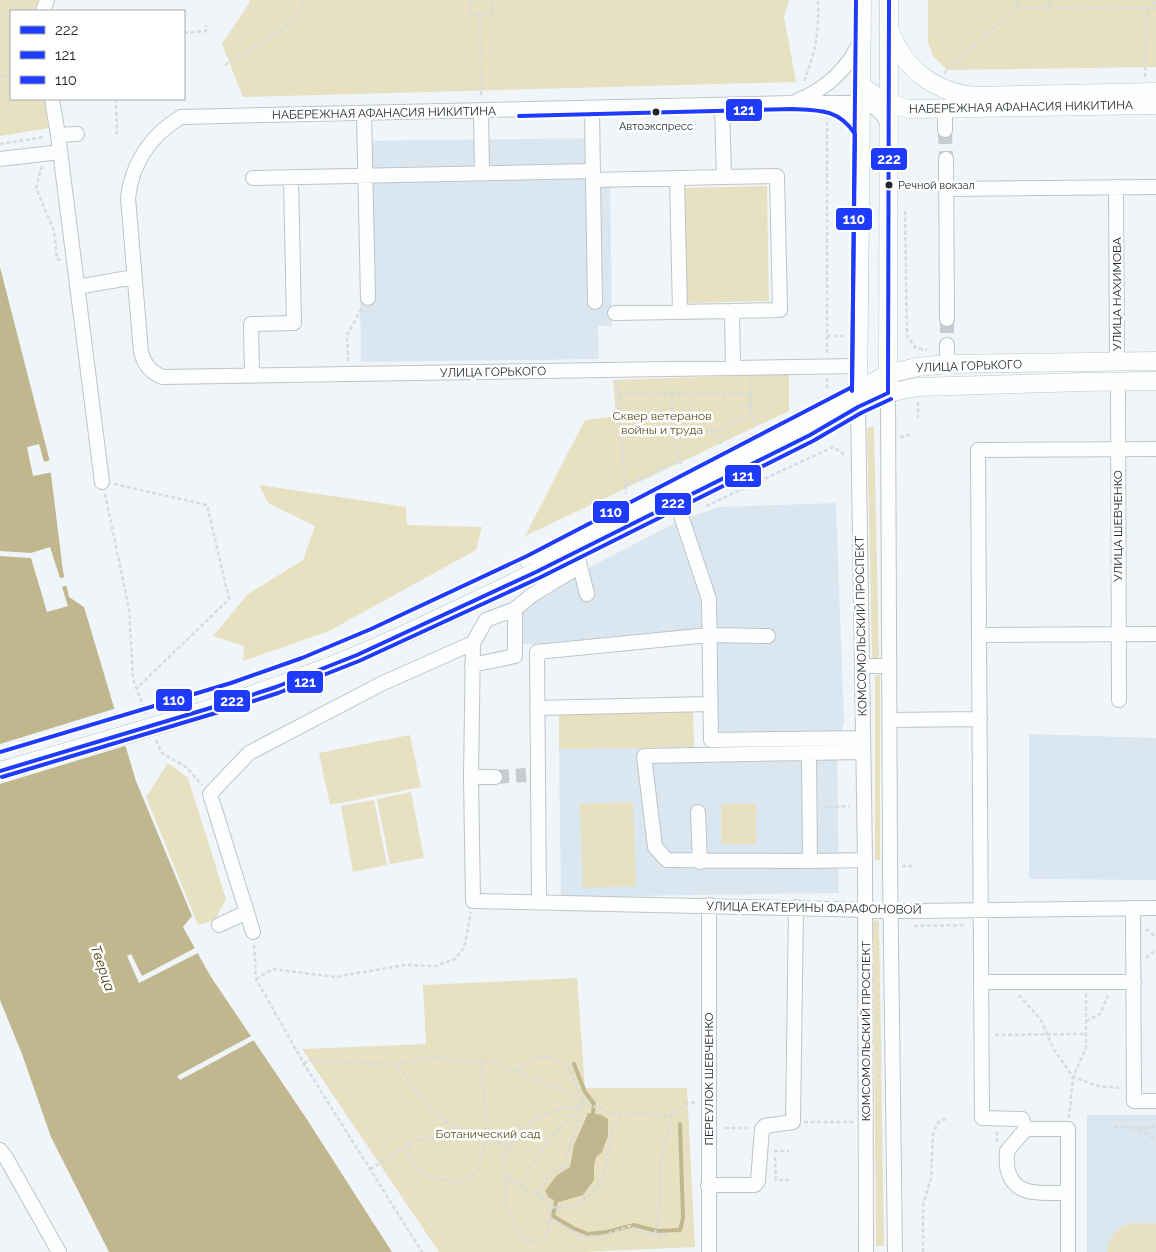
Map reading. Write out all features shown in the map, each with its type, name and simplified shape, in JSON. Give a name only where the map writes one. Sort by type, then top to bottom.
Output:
[{"type":"main road","name":"КОМСОМОЛЬСКИЙ ПРОСПЕКТ","points":[[858,399],[862,0]]},
{"type":"main road","name":"КОМСОМОЛЬСКИЙ ПРОСПЕКТ","points":[[888,393],[889,0]]},
{"type":"main road","name":"НАБЕРЕЖНАЯ АФАНАСИЯ НИКИТИНА","points":[[889,25],[897,47],[917,72],[930,82],[960,94],[976,96],[1151,88]]},
{"type":"main road","name":"НАБЕРЕЖНАЯ АФАНАСИЯ НИКИТИНА","points":[[861,95],[874,96],[888,103],[909,109],[945,110],[1156,104]]},
{"type":"main road","name":"УЛИЦА ГОРЬКОГО","points":[[533,567],[578,559],[676,501],[810,435],[888,374],[917,367],[948,364],[1156,361]]},
{"type":"main road","name":"УЛИЦА ГОРЬКОГО","points":[[533,567],[858,399],[917,387],[1156,381]]},
{"type":"main road","points":[[0,760],[204,699],[290,669],[533,567]]},
{"type":"main road","points":[[0,772],[210,708],[309,674],[388,642],[533,567]]},
{"type":"street","points":[[792,103],[810,96],[832,80],[849,62],[861,40]]},
{"type":"street","points":[[861,95],[884,116],[888,125]]},
{"type":"street","name":"НАБЕРЕЖНАЯ АФАНАСИЯ НИКИТИНА","points":[[134,277],[127,207],[131,182],[140,158],[149,144],[181,117],[792,103],[827,104],[861,95]]},
{"type":"street","points":[[52,100],[102,482]]},
{"type":"street","points":[[827,104],[845,113],[861,132]]},
{"type":"street","points":[[722,106],[724,177]]},
{"type":"street","points":[[592,108],[596,302]]},
{"type":"street","points":[[945,110],[945,130]]},
{"type":"street","points":[[481,111],[482,173]]},
{"type":"street","points":[[364,113],[368,298]]},
{"type":"street","points":[[58,135],[77,134]]},
{"type":"street","points":[[0,160],[60,152]]},
{"type":"street","points":[[946,159],[947,319]]},
{"type":"street","points":[[253,178],[482,173],[677,178],[778,176],[780,310],[615,313]]},
{"type":"street","points":[[252,376],[251,324],[294,323],[292,177]]},
{"type":"street","points":[[677,178],[680,312]]},
{"type":"street","name":"УЛИЦА НАХИМОВА","points":[[1116,187],[1117,362]]},
{"type":"street","points":[[946,189],[1156,187]]},
{"type":"street","points":[[78,287],[134,277]]},
{"type":"street","name":"УЛИЦА ГОРЬКОГО","points":[[134,277],[143,359],[149,369],[163,376],[348,375],[858,366]]},
{"type":"street","points":[[732,311],[733,368]]},
{"type":"street","points":[[947,345],[948,364]]},
{"type":"street","name":"УЛИЦА ШЕВЧЕНКО","points":[[1118,382],[1119,700]]},
{"type":"street","name":"КОМСОМОЛЬСКИЙ ПРОСПЕКТ","points":[[888,393],[889,720],[895,1252]]},
{"type":"street","name":"КОМСОМОЛЬСКИЙ ПРОСПЕКТ","points":[[858,399],[865,860],[866,1252]]},
{"type":"street","points":[[1026,1129],[1022,1118],[982,1118],[978,450],[1156,448]]},
{"type":"street","points":[[676,501],[709,599],[711,740],[863,745]]},
{"type":"street","points":[[473,901],[471,776],[473,643],[486,620],[516,608],[578,559],[587,594]]},
{"type":"street","points":[[515,656],[516,608]]},
{"type":"street","points":[[979,635],[1156,634]]},
{"type":"street","points":[[472,665],[537,652],[709,635],[768,636]]},
{"type":"street","points":[[253,932],[210,794],[249,753],[383,683],[473,643]]},
{"type":"street","points":[[537,652],[537,708],[532,774],[539,902]]},
{"type":"street","points":[[862,666],[889,666]]},
{"type":"street","points":[[537,708],[710,704]]},
{"type":"street","points":[[889,720],[980,719]]},
{"type":"street","points":[[863,745],[809,753],[644,756],[655,847],[667,860],[700,862],[865,860]]},
{"type":"street","points":[[809,753],[810,861]]},
{"type":"street","points":[[471,776],[495,778]]},
{"type":"street","points":[[698,812],[700,862]]},
{"type":"street","name":"УЛИЦА ЕКАТЕРИНЫ ФАРАФОНОВОЙ","points":[[473,901],[865,910],[981,910],[1133,915],[1156,908]]},
{"type":"street","name":"ПЕРЕУЛОК ШЕВЧЕНКО","points":[[709,905],[709,1252]]},
{"type":"street","points":[[708,1185],[755,1184],[758,1181],[768,1127],[793,1122],[796,907]]},
{"type":"street","points":[[219,925],[246,912]]},
{"type":"street","points":[[1133,915],[1134,1101],[1156,1101]]},
{"type":"street","points":[[981,982],[1134,982]]},
{"type":"street","points":[[1068,1193],[1026,1192],[1017,1187],[1008,1171],[1007,1151],[1026,1129],[1068,1129],[1068,1193],[1068,1252]]},
{"type":"street","points":[[0,1150],[59,1252]]},
{"type":"path","points":[[225,65],[277,34],[303,7],[304,0]]},
{"type":"path","points":[[470,0],[470,14],[493,13],[492,0]]},
{"type":"path","points":[[804,81],[817,43],[819,26],[818,0]]},
{"type":"path","points":[[1018,0],[1018,8]]},
{"type":"path","points":[[1050,0],[1050,8]]},
{"type":"path","points":[[940,78],[957,60],[1018,8],[1156,8],[1153,0]]},
{"type":"path","points":[[1147,8],[1151,88]]},
{"type":"path","points":[[480,13],[481,111]]},
{"type":"path","points":[[185,33],[206,31],[206,25]]},
{"type":"path","points":[[115,133],[117,133],[116,100]]},
{"type":"path","points":[[827,104],[827,387]]},
{"type":"path","points":[[0,144],[58,135]]},
{"type":"path","points":[[43,162],[36,188],[54,231],[57,259],[75,270]]},
{"type":"path","points":[[348,375],[347,335],[368,298]]},
{"type":"path","points":[[751,368],[752,414],[760,428]]},
{"type":"path","points":[[616,370],[626,495]]},
{"type":"path","points":[[618,394],[752,394]]},
{"type":"path","points":[[672,394],[672,421]]},
{"type":"path","points":[[741,406],[752,406]]},
{"type":"path","points":[[680,428],[715,432],[752,414]]},
{"type":"path","points":[[674,435],[667,433],[667,423],[672,421],[678,423],[680,428]]},
{"type":"path","points":[[621,430],[666,428]]},
{"type":"path","points":[[674,435],[677,434],[680,428]]},
{"type":"path","points":[[715,432],[722,447]]},
{"type":"path","points":[[674,435],[682,468]]},
{"type":"path","points":[[833,447],[844,455]]},
{"type":"path","points":[[626,485],[680,460]]},
{"type":"path","points":[[136,689],[229,599],[208,505],[102,482],[129,609],[133,679],[136,689],[147,717]]},
{"type":"path","points":[[154,735],[162,754],[186,766],[210,794]]},
{"type":"path","points":[[256,979],[273,969],[335,977],[404,965],[435,966],[455,959],[464,948],[473,901]]},
{"type":"path","points":[[1133,915],[1140,924],[1156,936]]},
{"type":"path","points":[[914,926],[981,925]]},
{"type":"path","points":[[253,932],[256,979],[304,1064],[422,1252]]},
{"type":"path","points":[[1009,982],[1041,1020],[1053,1048],[1074,1077],[1098,1086],[1134,1089]]},
{"type":"path","points":[[1068,1129],[1074,1077],[1086,1048],[1086,982]]},
{"type":"path","points":[[1086,1021],[1100,1014],[1107,999],[1110,982]]},
{"type":"path","points":[[981,1035],[1086,1034]]},
{"type":"path","points":[[304,1064],[309,1060],[396,1064],[432,1057],[466,1062],[492,1061],[507,1070],[516,1069],[536,1057],[551,1057],[569,1069],[586,1103]]},
{"type":"path","points":[[409,1144],[408,1154],[422,1172],[449,1182],[462,1180],[475,1173],[482,1161],[486,1138],[486,1115],[480,1061]]},
{"type":"path","points":[[396,1064],[431,1110],[469,1139]]},
{"type":"path","points":[[516,1069],[522,1075],[539,1083],[568,1092],[586,1103],[621,1116],[641,1113],[656,1117],[672,1114],[688,1103],[709,1100]]},
{"type":"path","points":[[520,1185],[547,1142],[579,1107],[586,1103]]},
{"type":"path","points":[[579,1107],[544,1114],[529,1123],[510,1146],[503,1165],[508,1175],[525,1189],[540,1195],[557,1208],[574,1205],[590,1196],[605,1172],[613,1130],[621,1116]]},
{"type":"path","points":[[540,1195],[539,1191],[551,1172],[564,1166],[582,1115],[579,1107]]},
{"type":"path","points":[[655,1232],[660,1204],[660,1164],[672,1114]]},
{"type":"path","points":[[997,1119],[997,1143],[999,1148],[1011,1146]]},
{"type":"path","points":[[923,1252],[923,1206],[931,1178],[933,1134],[939,1121],[947,1120]]},
{"type":"path","points":[[793,1122],[854,1122]]},
{"type":"path","points":[[725,1128],[768,1127],[774,1151],[776,1180],[789,1180]]},
{"type":"path","points":[[1114,1127],[1156,1128]]},
{"type":"path","points":[[1138,1128],[1156,1140]]},
{"type":"path","points":[[370,1169],[418,1139],[469,1139],[518,1135]]},
{"type":"path","points":[[486,1138],[510,1146]]},
{"type":"path","points":[[774,1151],[789,1151]]},
{"type":"path","points":[[508,1175],[505,1202],[514,1224],[526,1242],[538,1240],[548,1235],[552,1206]]},
{"type":"path","points":[[550,1219],[582,1237],[602,1236],[630,1226],[644,1234],[655,1232],[668,1235]]},
{"type":"shaded area","points":[[598,138],[598,177],[610,177],[612,326],[598,326],[599,359],[361,362],[358,141]]},
{"type":"shaded area","points":[[836,503],[844,722],[837,745],[839,893],[561,897],[559,749],[708,747],[707,639],[523,644],[519,604],[677,522],[718,507]]},
{"type":"shaded area","points":[[1029,734],[1156,738],[1156,880],[1029,879]]},
{"type":"shaded area","points":[[1087,1115],[1156,1115],[1156,1252],[1087,1252]]},
{"type":"green space","points":[[0,0],[39,0],[36,10],[10,10],[10,100],[45,100],[49,128],[0,136]]},
{"type":"green space","points":[[248,0],[789,0],[784,17],[796,82],[243,97],[222,44],[250,2]]},
{"type":"green space","points":[[928,0],[1156,0],[1156,67],[947,70],[933,56],[928,43]]},
{"type":"green space","points":[[767,186],[769,301],[687,303],[685,188]]},
{"type":"green space","name":"Сквер ветеранов войны и труда","points":[[789,374],[789,411],[525,536],[585,420],[616,416],[613,380]]},
{"type":"green space","points":[[874,426],[879,659],[872,659],[867,428]]},
{"type":"green space","points":[[259,485],[406,507],[407,525],[482,527],[476,550],[329,631],[243,661],[244,646],[213,636],[248,594],[303,560],[315,526],[268,503]]},
{"type":"green space","points":[[875,675],[880,675],[880,860],[875,860]]},
{"type":"green space","points":[[693,712],[694,747],[559,749],[559,714]]},
{"type":"green space","points":[[410,735],[421,787],[330,805],[319,753]]},
{"type":"green space","points":[[168,763],[188,778],[226,899],[215,920],[198,925],[146,797]]},
{"type":"green space","points":[[411,792],[424,858],[390,864],[377,799]]},
{"type":"green space","points":[[374,800],[387,865],[353,872],[341,806]]},
{"type":"green space","points":[[633,802],[636,886],[583,888],[580,804]]},
{"type":"green space","points":[[721,804],[756,804],[756,844],[721,844]]},
{"type":"green space","points":[[879,920],[884,1246],[876,1246],[873,921]]},
{"type":"green space","name":"Ботанический сад","points":[[577,978],[585,1088],[687,1088],[695,1247],[584,1252],[439,1252],[302,1049],[426,1044],[423,985]]},
{"type":"green space","points":[[1129,1223],[1156,1223],[1156,1252],[1107,1252],[1109,1242],[1114,1234]]},
{"type":"water","name":"Тверца","points":[[0,267],[49,458],[63,571],[69,597],[84,607],[136,781],[192,916],[183,927],[211,977],[308,1121],[392,1252],[109,1252],[51,1137],[22,1054],[0,1000]]},
{"type":"water","points":[[588,1113],[602,1115],[608,1119],[608,1136],[602,1152],[596,1157],[594,1180],[583,1195],[559,1202],[549,1198],[545,1191],[556,1176],[570,1167],[574,1145]]},
{"type":"pier","points":[[39,444],[44,462],[51,460],[53,472],[33,476],[27,447]]},
{"type":"pier","points":[[50,547],[60,578],[67,577],[69,585],[62,587],[68,606],[47,612],[31,558],[0,556],[0,551],[31,553]]},
{"type":"pier","points":[[117,708],[128,745],[0,784],[0,744]]},
{"type":"pier","points":[[197,947],[200,952],[139,983],[127,956],[131,954],[142,976]]},
{"type":"pier","points":[[253,1035],[256,1039],[180,1080],[177,1076]]},
{"type":"waterway","points":[[574,1064],[585,1092],[594,1104],[593,1114]]},
{"type":"waterway","points":[[556,1201],[553,1216],[573,1228],[588,1234],[607,1232],[634,1225],[657,1231],[680,1230],[683,1218],[680,1124]]},
{"type":"tunnel","points":[[945,130],[946,159]]},
{"type":"tunnel","points":[[947,319],[947,345]]},
{"type":"tunnel","points":[[495,777],[526,775]]},
{"type":"transit line","name":"110","points":[[0,752],[231,683],[302,658],[371,629],[527,556],[852,387],[856,0]]},
{"type":"transit line","name":"222","points":[[888,393],[889,0]]},
{"type":"transit line","name":"121","points":[[519,116],[792,109],[828,112],[842,120],[855,134],[852,391]]},
{"type":"transit line","name":"222","points":[[0,771],[227,703],[276,687],[357,655],[536,572],[810,435],[858,407],[888,393]]},
{"type":"transit line","name":"121","points":[[2,777],[229,709],[278,693],[359,661],[539,578],[813,441],[861,413],[891,399]]},
{"type":"place","name":"Автоэкспресс","points":[[656,112]]},
{"type":"place","name":"Речной вокзал","points":[[889,185]]}]
